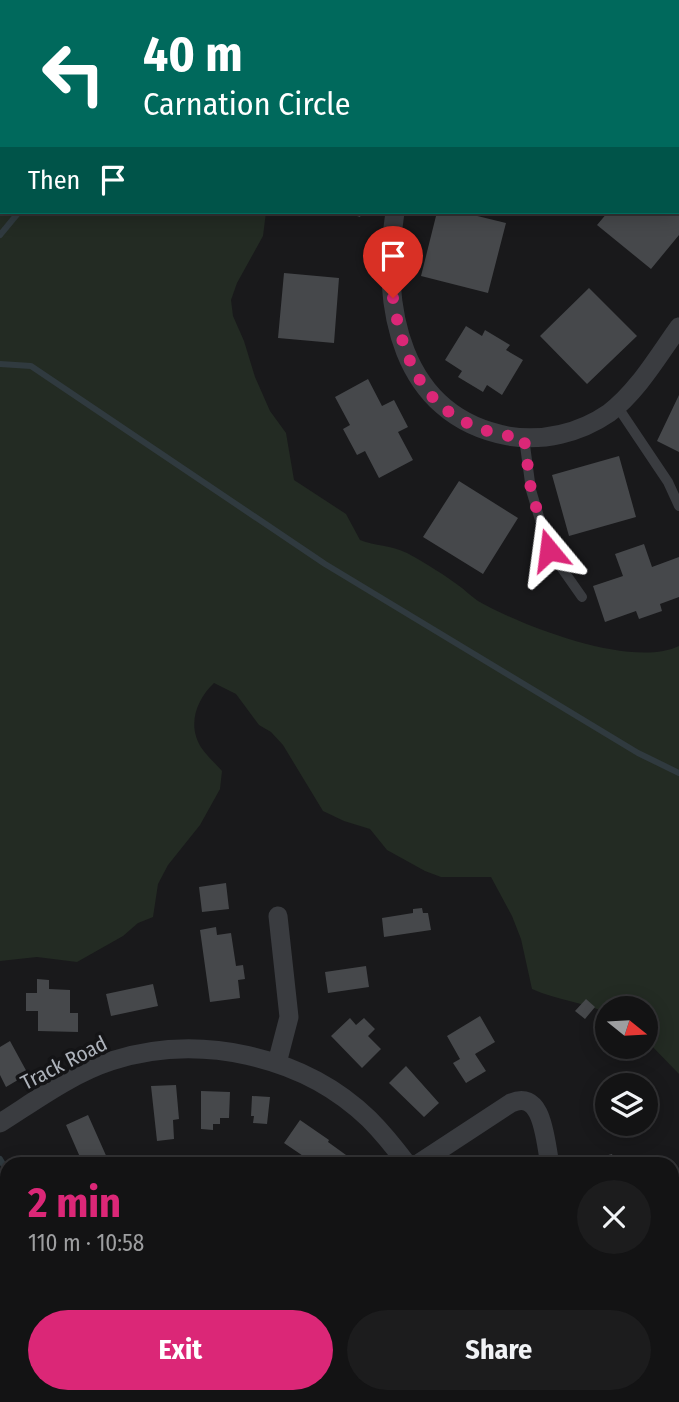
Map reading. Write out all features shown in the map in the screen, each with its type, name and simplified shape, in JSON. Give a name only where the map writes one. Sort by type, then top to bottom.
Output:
[{"type":"street","points":[[394,214],[391,242],[393,298],[398,327],[410,365],[430,395],[458,419],[496,433],[524,438],[547,437],[578,429],[597,421],[617,406],[640,381],[679,327]]},
{"type":"street","points":[[277,1063],[289,1017],[278,916]]},
{"type":"street","name":"Track Road","points":[[0,1123],[86,1072],[110,1061],[172,1049],[224,1051],[277,1063],[318,1082],[369,1119],[401,1157]]},
{"type":"street","points":[[429,1157],[519,1100],[528,1102],[538,1112],[548,1157]]},
{"type":"lane","points":[[617,406],[668,482],[679,506]]},
{"type":"lane","points":[[524,438],[531,490],[549,550],[582,597]]},
{"type":"shaded area","points":[[0,214],[266,214],[263,236],[237,283],[231,300],[233,316],[255,377],[270,411],[286,433],[294,480],[346,514],[360,540],[407,553],[449,578],[478,601],[521,622],[577,642],[606,648],[659,652],[679,646],[679,1074],[658,1052],[658,996],[595,996],[595,1008],[532,989],[521,939],[491,877],[441,877],[425,871],[387,850],[370,829],[323,811],[283,745],[271,732],[259,725],[236,694],[214,683],[202,697],[194,723],[198,741],[205,753],[222,771],[220,789],[200,825],[168,865],[158,884],[153,917],[138,923],[123,936],[77,962],[37,957],[0,961]]},
{"type":"building","points":[[436,214],[469,214],[506,223],[488,293],[421,276]]},
{"type":"building","points":[[606,214],[679,214],[679,235],[651,269],[597,225]]},
{"type":"building","points":[[284,273],[339,278],[334,343],[278,338]]},
{"type":"building","points":[[589,288],[637,336],[587,384],[540,336]]},
{"type":"building","points":[[466,326],[482,336],[485,330],[510,345],[506,350],[523,360],[502,395],[487,385],[483,392],[458,377],[462,371],[445,360]]},
{"type":"building","points":[[368,379],[382,406],[394,400],[408,427],[398,432],[413,460],[379,478],[365,451],[357,455],[343,429],[350,425],[335,397]]},
{"type":"building","points":[[679,395],[679,452],[657,441]]},
{"type":"building","points":[[619,456],[636,517],[569,536],[552,475]]},
{"type":"building","points":[[459,481],[518,518],[483,574],[423,537]]},
{"type":"building","points":[[644,544],[652,567],[679,557],[679,597],[660,604],[662,611],[639,619],[636,611],[605,622],[593,586],[623,576],[615,554]]},
{"type":"building","points":[[226,883],[229,909],[202,912],[199,887]]},
{"type":"building","points":[[422,908],[423,913],[428,913],[431,930],[384,937],[382,918],[413,913],[413,909]]},
{"type":"building","points":[[216,927],[217,935],[231,933],[236,966],[243,965],[245,979],[238,980],[240,998],[210,1002],[200,930]]},
{"type":"building","points":[[366,966],[369,987],[328,993],[325,972]]},
{"type":"building","points":[[37,979],[49,980],[49,989],[70,990],[70,1013],[78,1013],[78,1032],[38,1031],[38,1011],[26,1011],[26,993],[37,993]]},
{"type":"building","points":[[153,984],[158,1006],[111,1016],[106,994]]},
{"type":"building","points":[[586,999],[595,1007],[585,1019],[575,1011]]},
{"type":"building","points":[[480,1016],[495,1042],[475,1054],[486,1071],[466,1083],[453,1063],[460,1059],[447,1036]]},
{"type":"building","points":[[350,1018],[356,1025],[364,1018],[375,1029],[368,1036],[381,1049],[362,1068],[331,1036]]},
{"type":"building","points":[[10,1041],[28,1074],[6,1087],[0,1075],[0,1047]]},
{"type":"building","points":[[406,1066],[439,1103],[424,1117],[389,1083]]},
{"type":"building","points":[[176,1085],[179,1119],[173,1120],[174,1139],[157,1141],[151,1086]]},
{"type":"building","points":[[201,1091],[230,1092],[229,1118],[220,1118],[220,1124],[213,1124],[213,1130],[201,1129]]},
{"type":"building","points":[[252,1096],[270,1097],[267,1124],[253,1123]]},
{"type":"building","points":[[88,1115],[107,1157],[80,1157],[66,1125]]},
{"type":"building","points":[[300,1120],[346,1155],[305,1157],[284,1143]]},
{"type":"waterway","points":[[0,235],[17,214]]},
{"type":"waterway","points":[[0,364],[31,366],[325,564],[638,753],[679,773]]},
{"type":"route","points":[[393,298],[403,348],[419,381],[430,395],[458,419],[496,433],[524,438],[531,490],[549,550]]}]
